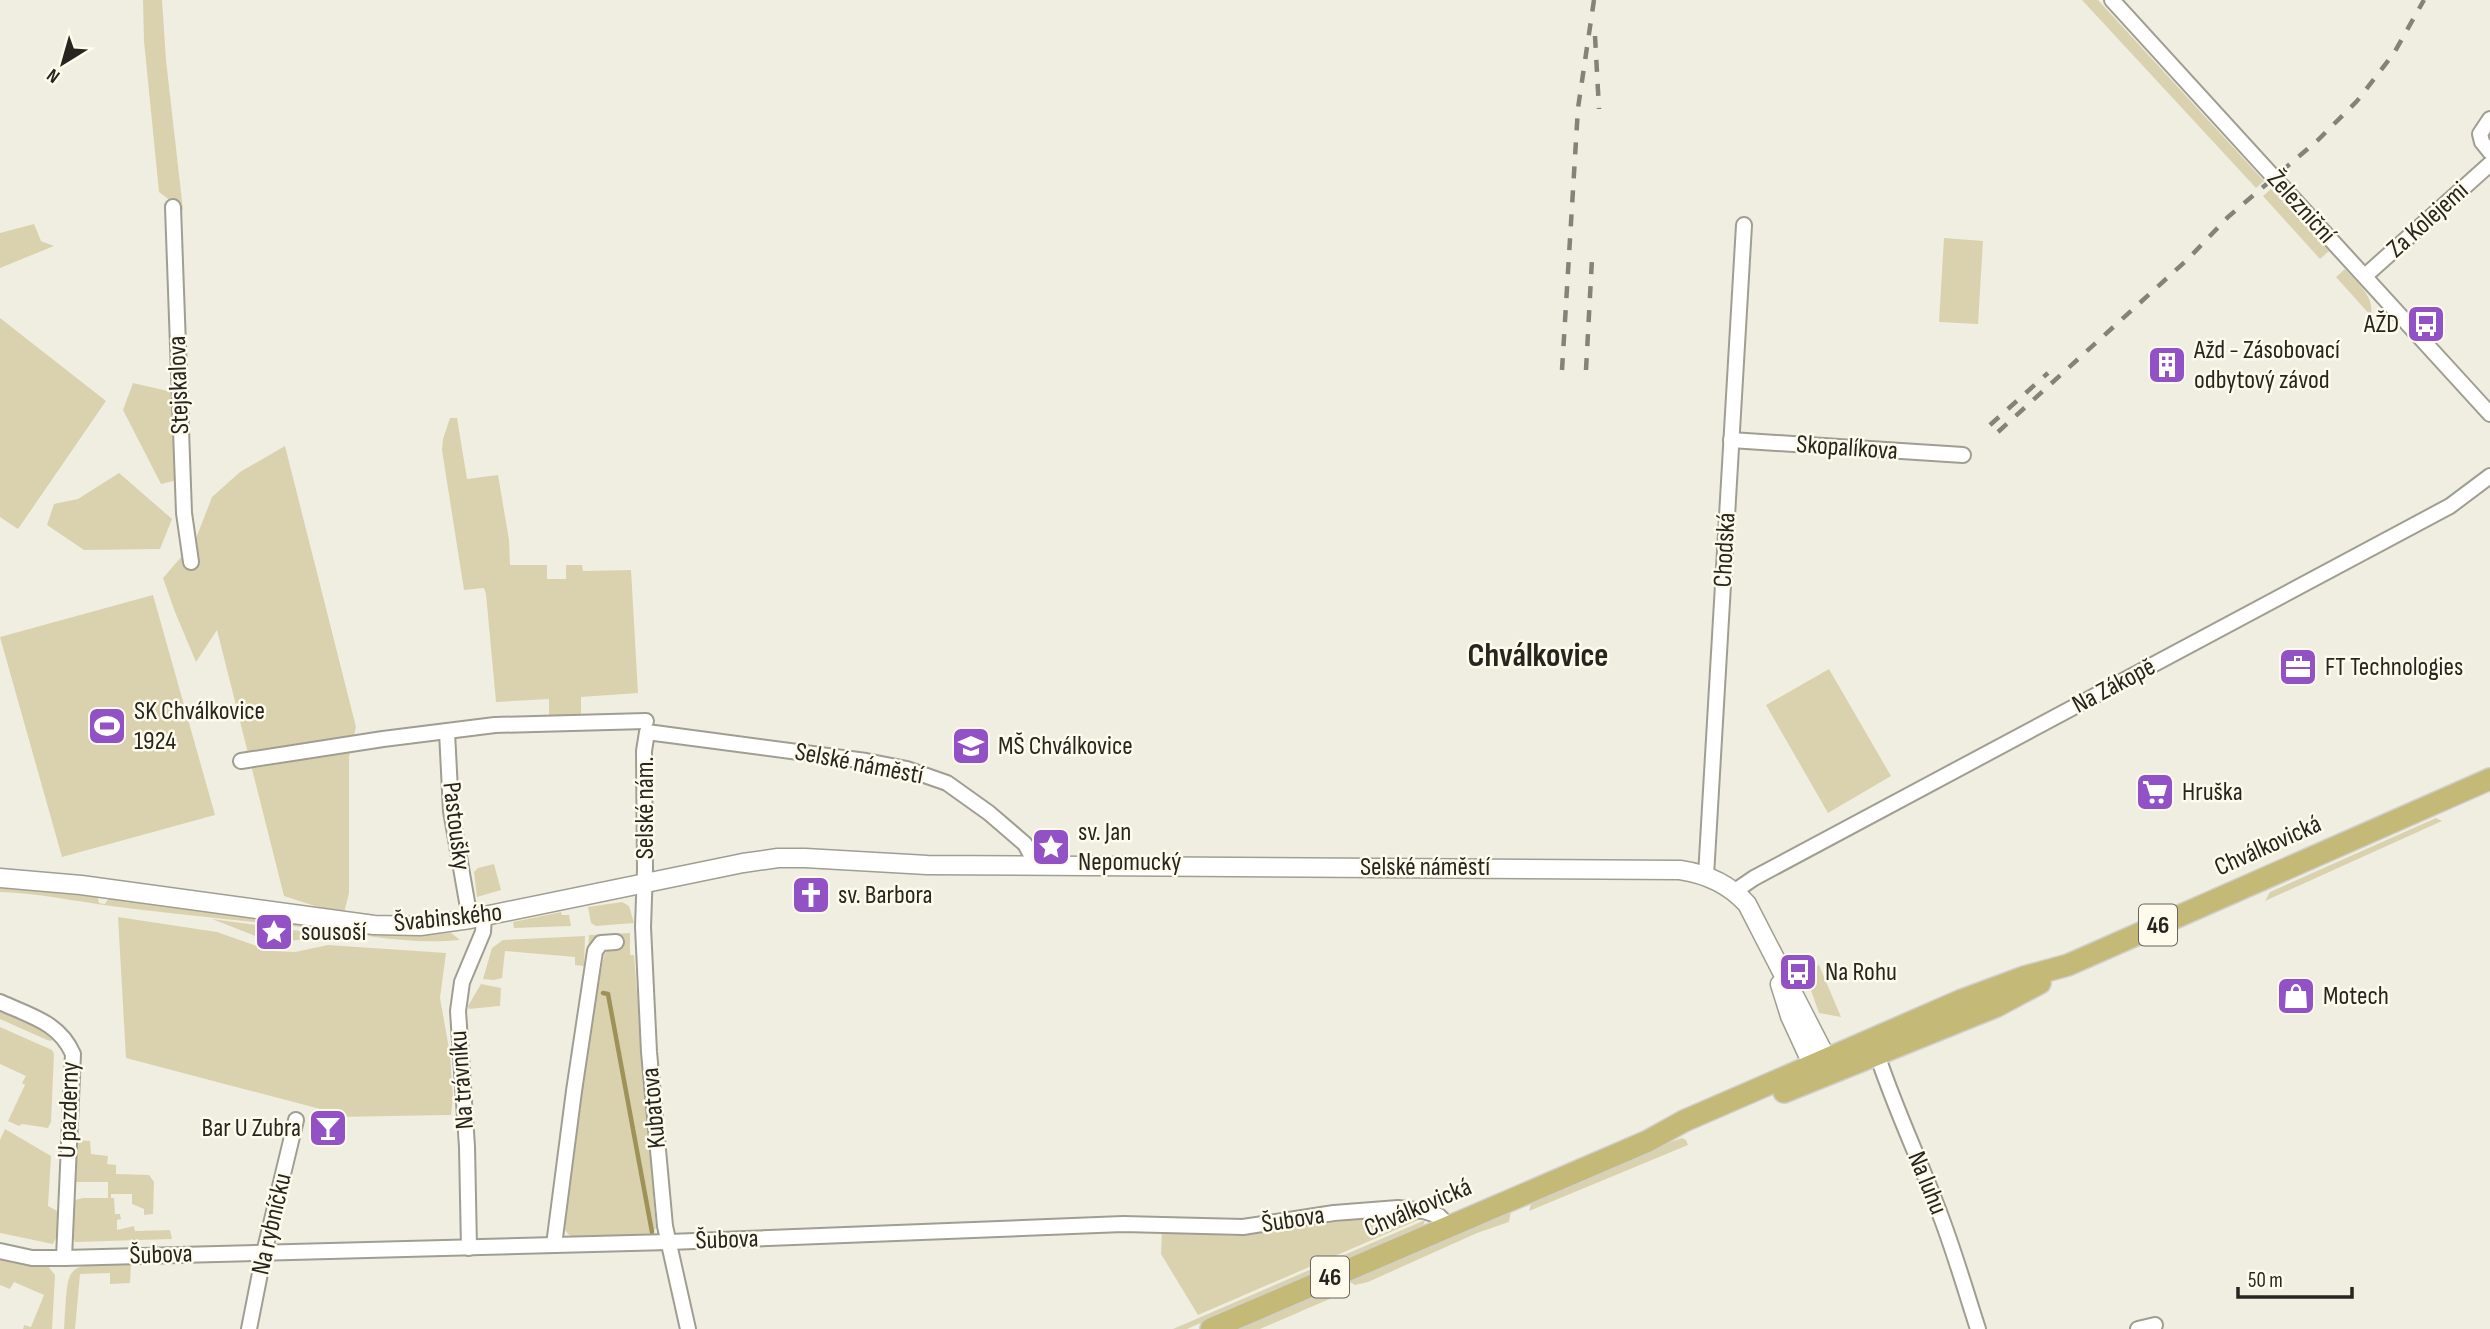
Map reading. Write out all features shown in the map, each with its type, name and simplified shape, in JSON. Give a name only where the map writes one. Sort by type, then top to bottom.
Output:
[{"type":"main road","name":"Chválkovická","points":[[1211,1329],[1648,1140],[1685,1121],[1875,1047],[1962,1000],[2068,964],[2490,779]]},
{"type":"street","name":"Železniční","points":[[2112,0],[2490,414]]},
{"type":"street","points":[[2490,119],[2480,134],[2482,142],[2490,152]]},
{"type":"street","name":"Za Kolejemi","points":[[2365,276],[2490,164]]},
{"type":"street","name":"Stejskalova","points":[[173,208],[184,513],[191,562]]},
{"type":"street","name":"Chodská","points":[[1706,876],[1744,225]]},
{"type":"street","name":"Skopalíkova","points":[[1731,440],[1963,455]]},
{"type":"street","name":"Na Zákopě","points":[[1735,891],[1754,878],[2450,506],[2490,476]]},
{"type":"street","name":"Selské náměstí","points":[[241,761],[348,746],[383,738],[495,724],[646,726],[907,769],[947,783],[989,813],[1025,844],[1037,866]]},
{"type":"street","name":"Selské nám.","points":[[645,884],[646,726]]},
{"type":"street","name":"Pastoušky","points":[[447,732],[451,811],[477,918]]},
{"type":"street","name":"Selské náměstí","points":[[645,884],[778,858],[927,865],[1664,868],[1692,872],[1735,891],[1752,911],[1772,953],[1783,997],[1823,1069]]},
{"type":"street","name":"Švabinského","points":[[0,878],[81,885],[374,925],[420,926],[477,918],[645,884]]},
{"type":"street","name":"Kubatova","points":[[645,884],[643,927],[649,1052],[665,1226],[688,1329]]},
{"type":"street","name":"Na trávníku","points":[[470,1248],[467,1147],[458,1011],[462,982],[483,932],[477,918]]},
{"type":"street","points":[[554,1245],[595,951],[601,943],[617,942]]},
{"type":"street","name":"U pazderny","points":[[0,1002],[50,1024],[61,1033],[73,1054],[64,1258]]},
{"type":"street","name":"Na luhu","points":[[1875,1047],[1881,1072],[1898,1105],[1941,1215],[1978,1329]]},
{"type":"street","name":"Na rybníčku","points":[[249,1329],[296,1120]]},
{"type":"street","name":"Šubova","points":[[0,1251],[32,1258],[64,1258],[669,1242],[1123,1224],[1243,1227],[1334,1213],[1398,1208],[1439,1216],[1448,1226]]},
{"type":"street","points":[[2137,1329],[2155,1325]]},
{"type":"shaded area","points":[[143,0],[162,0],[183,210],[159,192],[144,41]]},
{"type":"shaded area","points":[[2082,0],[2098,0],[2264,181],[2256,188]]},
{"type":"shaded area","points":[[2271,189],[2329,251],[2320,259],[2263,196]]},
{"type":"shaded area","points":[[34,224],[41,241],[54,246],[0,268],[0,233]]},
{"type":"shaded area","points":[[1944,238],[1983,241],[1978,324],[1939,322]]},
{"type":"shaded area","points":[[2345,269],[2368,296],[2371,316],[2336,277]]},
{"type":"shaded area","points":[[0,318],[106,401],[18,529],[0,517]]},
{"type":"shaded area","points":[[133,383],[172,392],[177,480],[161,484],[123,410]]},
{"type":"shaded area","points":[[450,418],[457,418],[467,479],[498,475],[509,540],[510,565],[547,565],[547,579],[566,579],[566,565],[582,565],[583,571],[631,570],[638,693],[581,697],[581,719],[549,722],[549,699],[496,702],[486,594],[484,588],[464,590],[442,450]]},
{"type":"shaded area","points":[[285,446],[356,727],[349,757],[349,893],[344,913],[284,896],[217,630],[196,662],[163,578],[195,541],[212,497],[240,472]]},
{"type":"shaded area","points":[[119,473],[172,519],[160,549],[84,550],[47,525],[54,504],[78,499]]},
{"type":"shaded area","name":"SK Chválkovice 1924","points":[[153,595],[215,815],[62,857],[0,637]]},
{"type":"shaded area","points":[[1829,669],[1891,776],[1828,813],[1766,705]]},
{"type":"shaded area","points":[[2436,818],[2442,821],[2265,901],[2270,892]]},
{"type":"shaded area","points":[[494,864],[501,890],[477,897],[474,872],[478,868]]},
{"type":"shaded area","points":[[0,885],[97,894],[99,903],[105,904],[110,896],[114,896],[354,932],[395,935],[451,933],[460,940],[388,939],[137,909],[0,892]]},
{"type":"shaded area","points":[[622,902],[629,906],[634,923],[596,926],[591,923],[588,907]]},
{"type":"shaded area","points":[[561,912],[562,915],[569,915],[571,926],[514,928],[513,922]]},
{"type":"shaded area","points":[[118,917],[217,932],[271,951],[295,952],[328,945],[446,953],[440,998],[450,1054],[453,1098],[451,1115],[333,1117],[324,1110],[126,1058]]},
{"type":"shaded area","points":[[212,919],[338,936],[287,941],[274,934],[270,937],[273,943]]},
{"type":"shaded area","points":[[630,933],[656,1228],[647,1238],[577,1238],[569,1235],[561,1225],[585,1053],[604,955],[618,938],[593,938],[587,971],[589,935]]},
{"type":"shaded area","points":[[585,936],[584,966],[575,965],[575,957],[505,951],[502,978],[483,979],[492,948],[503,940]]},
{"type":"shaded area","points":[[1819,965],[1841,1017],[1819,1013],[1808,982],[1812,980],[1808,972],[1803,971]]},
{"type":"shaded area","points":[[481,984],[501,988],[500,1006],[469,1009],[468,1006]]},
{"type":"shaded area","points":[[0,1009],[52,1032],[54,1037],[51,1041],[47,1040],[0,1019]]},
{"type":"shaded area","points":[[0,1027],[52,1050],[54,1054],[51,1122],[48,1128],[22,1124],[19,1126],[8,1121],[25,1085],[22,1083],[26,1076],[0,1064]]},
{"type":"shaded area","points":[[5,1129],[51,1156],[48,1206],[59,1212],[57,1236],[53,1244],[0,1233],[0,1140]]},
{"type":"shaded area","points":[[1682,1138],[1688,1145],[1529,1211],[1532,1201],[1629,1157]]},
{"type":"shaded area","points":[[79,1140],[90,1141],[91,1154],[108,1156],[107,1164],[116,1165],[116,1174],[149,1175],[154,1182],[153,1214],[144,1215],[144,1209],[132,1204],[132,1194],[111,1194],[111,1198],[114,1198],[115,1214],[120,1214],[121,1219],[117,1220],[117,1230],[134,1226],[135,1231],[170,1230],[172,1239],[75,1242],[72,1235],[75,1200],[108,1198],[108,1182],[76,1182]]},
{"type":"shaded area","points":[[1511,1211],[1509,1222],[1477,1233],[1368,1282],[1355,1285],[1348,1281]]},
{"type":"shaded area","points":[[1411,1212],[1423,1218],[1198,1315],[1161,1254],[1162,1229],[1213,1235],[1244,1235]]},
{"type":"shaded area","points":[[1425,1220],[1417,1229],[1187,1329],[1173,1329]]},
{"type":"shaded area","points":[[0,1257],[20,1263],[47,1265],[55,1275],[52,1329],[23,1329],[24,1325],[31,1327],[44,1295],[14,1282],[10,1289],[0,1285]]},
{"type":"shaded area","points":[[131,1263],[130,1283],[110,1284],[110,1273],[80,1274],[75,1329],[64,1329],[67,1290],[73,1271],[92,1265]]},
{"type":"shaded area","points":[[1334,1286],[1337,1292],[1334,1297],[1260,1329],[1233,1329]]},
{"type":"waterway","points":[[603,993],[608,994],[652,1232]]},
{"type":"railway","points":[[1562,370],[1578,108],[1594,0]]},
{"type":"railway","points":[[1998,432],[2188,259],[2228,217],[2318,140],[2357,101],[2394,53],[2424,0]]},
{"type":"railway","points":[[1595,36],[1599,109]]},
{"type":"railway","points":[[1586,370],[1592,259]]},
{"type":"railway","points":[[1990,425],[2048,373]]},
{"type":"place","name":"AŽD","points":[[2426,324]]},
{"type":"place","name":"Ažd - Zásobovací odbytový závod","points":[[2167,365]]},
{"type":"place","name":"FT Technologies","points":[[2298,667]]},
{"type":"place","name":"SK Chválkovice 1924","points":[[107,726]]},
{"type":"place","name":"MŠ Chválkovice","points":[[971,746]]},
{"type":"place","name":"Hruška","points":[[2155,792]]},
{"type":"place","name":"sv. Jan Nepomucký","points":[[1051,847]]},
{"type":"place","name":"sv. Barbora","points":[[811,895]]},
{"type":"place","name":"sousoší","points":[[274,932]]},
{"type":"place","name":"Na Rohu","points":[[1798,972]]},
{"type":"place","name":"Motech","points":[[2296,996]]},
{"type":"place","name":"Bar U Zubra","points":[[328,1128]]},
{"type":"district","name":"Chválkovice","points":[[1538,656]]}]
